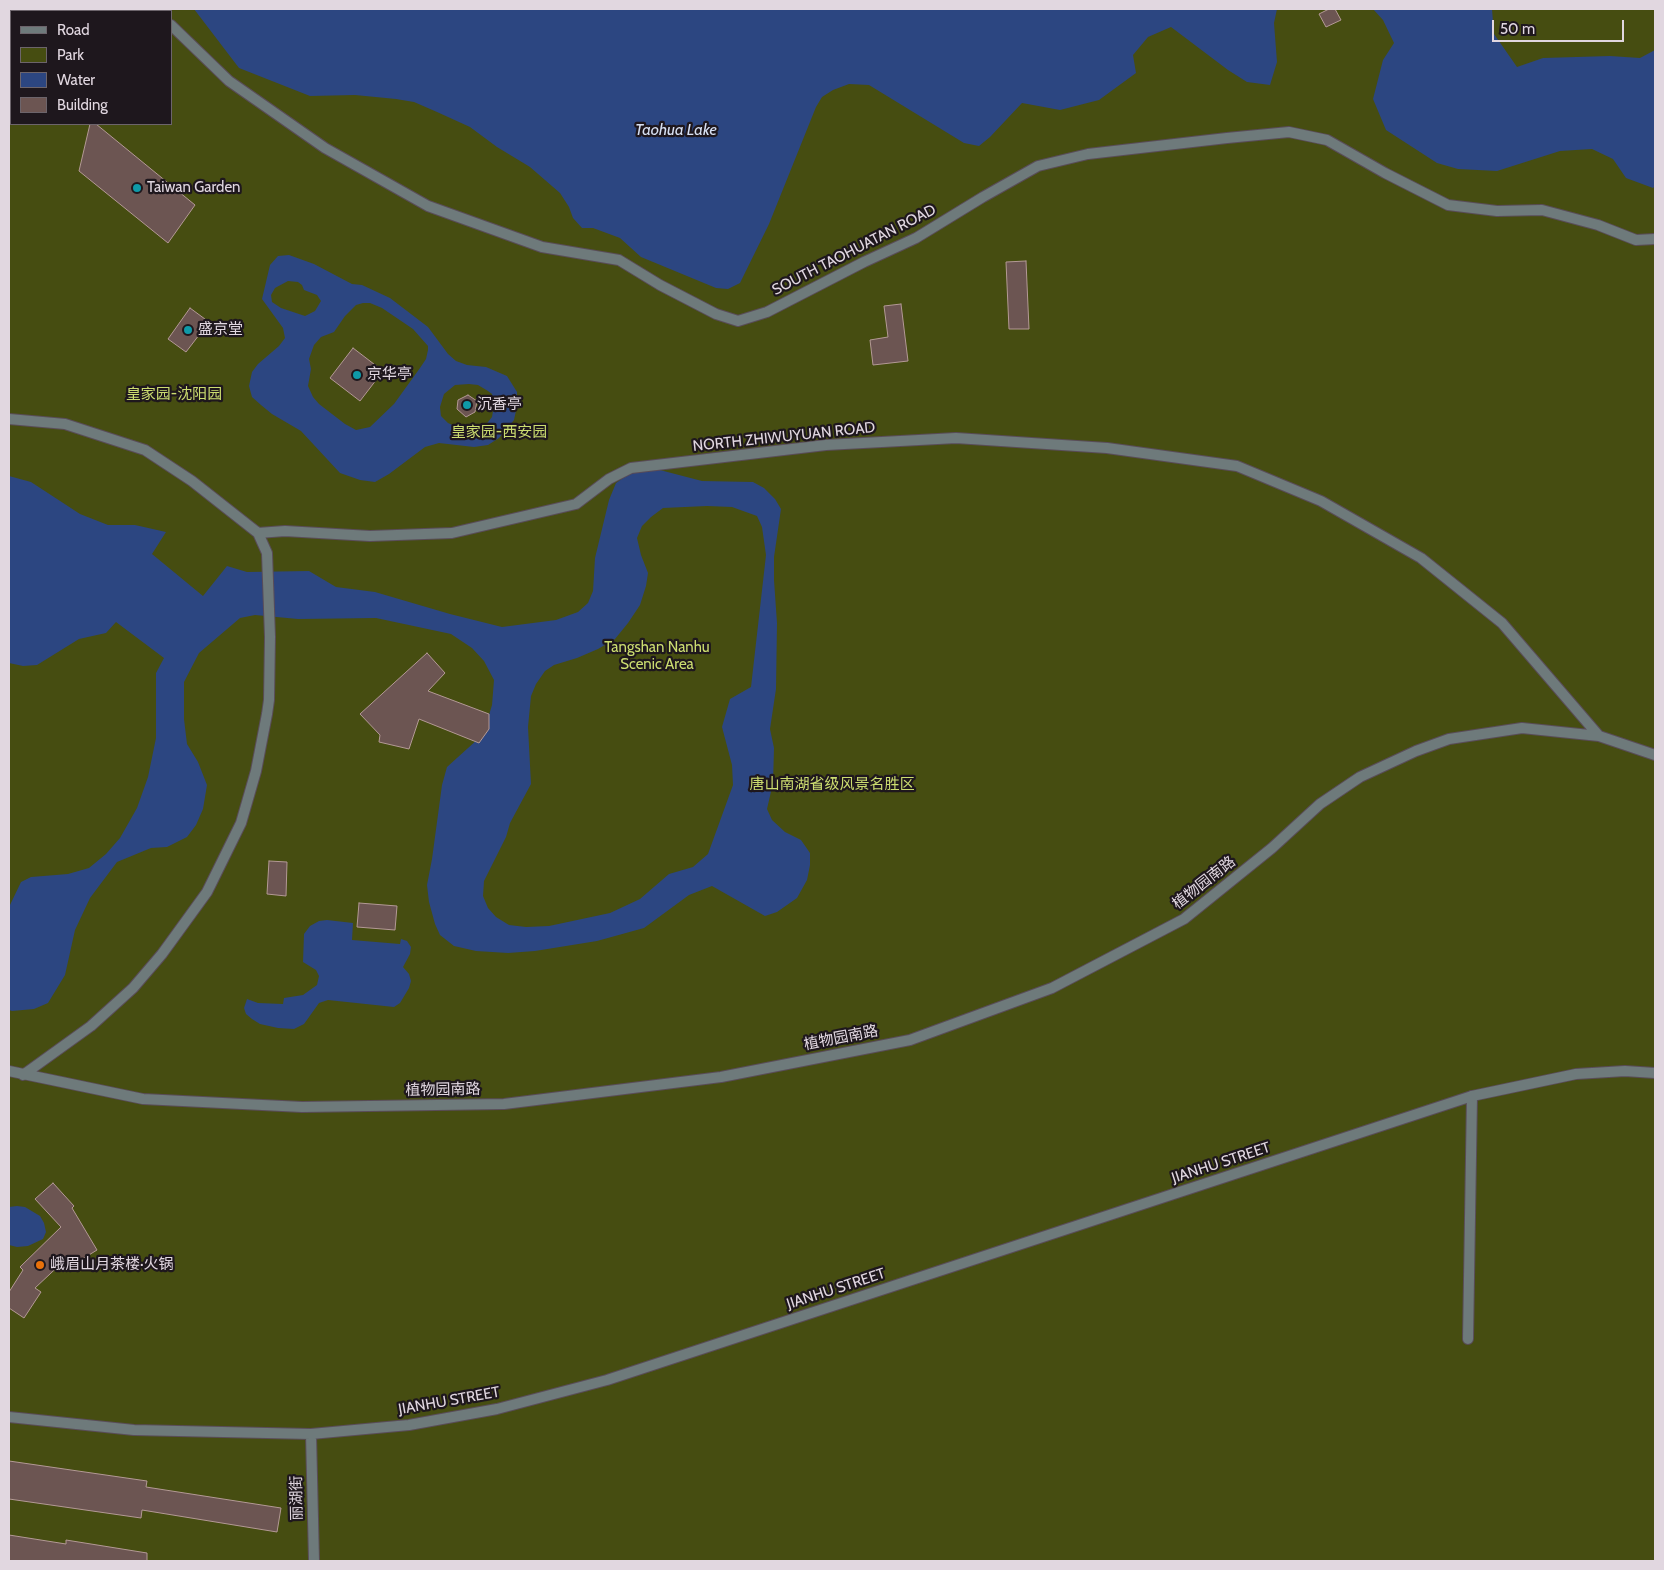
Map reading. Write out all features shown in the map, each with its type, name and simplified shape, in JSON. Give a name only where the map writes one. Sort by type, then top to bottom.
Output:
[{"type":"street","name":"SOUTH TAOHUATAN ROAD","points":[[172,26],[229,81],[325,148],[428,206],[542,247],[619,260],[668,289],[716,314],[738,321],[766,312],[916,238],[1038,166],[1088,154],[1289,132],[1328,140],[1385,173],[1448,205],[1497,211],[1542,210],[1598,224],[1636,240],[1655,239]]},
{"type":"street","points":[[9,419],[65,424],[145,450],[192,481],[258,533],[267,553],[270,637],[268,714],[256,772],[241,824],[208,892],[162,954],[133,988],[92,1026],[23,1075]]},
{"type":"street","name":"NORTH ZHIWUYUAN ROAD","points":[[258,533],[285,531],[370,536],[452,533],[576,504],[609,480],[632,468],[826,445],[956,438],[1106,448],[1237,466],[1321,501],[1421,558],[1502,623],[1599,736]]},
{"type":"street","name":"植物园南路","points":[[9,1071],[143,1098],[302,1107],[504,1104],[722,1077],[902,1041],[1052,988],[1184,919],[1272,848],[1320,804],[1360,777],[1416,751],[1449,739],[1522,728],[1599,736],[1655,754]]},
{"type":"street","name":"JIANHU STREET","points":[[9,1417],[134,1430],[311,1434],[419,1423],[497,1409],[607,1380],[1472,1096],[1576,1074],[1626,1071],[1655,1073]]},
{"type":"street","points":[[1468,1339],[1472,1096]]},
{"type":"street","name":"丽湖街","points":[[311,1434],[314,1561]]},
{"type":"green space","name":"Tangshan Nanhu Scenic Area","points":[[9,9],[1655,9],[1655,1561],[9,1561]]},
{"type":"water","name":"Taohua Lake","points":[[194,9],[1277,9],[1274,23],[1277,62],[1270,85],[1247,82],[1171,27],[1148,37],[1133,55],[1136,73],[1099,100],[1060,110],[1022,103],[979,146],[964,143],[869,85],[849,84],[833,90],[822,97],[816,107],[769,224],[740,283],[728,289],[716,288],[641,257],[620,238],[593,228],[582,228],[573,218],[569,207],[560,193],[530,167],[497,147],[470,127],[437,112],[414,102],[396,99],[355,95],[310,96],[239,68]]},
{"type":"water","points":[[1373,9],[1492,9],[1494,34],[1517,67],[1543,58],[1610,56],[1640,58],[1655,50],[1655,186],[1653,188],[1626,178],[1613,159],[1592,149],[1560,151],[1497,171],[1458,169],[1437,163],[1386,130],[1373,99],[1383,60],[1394,43],[1383,20]]},
{"type":"water","points":[[289,255],[314,264],[352,284],[362,285],[390,298],[428,327],[448,354],[456,361],[467,365],[486,367],[507,376],[517,392],[514,420],[499,438],[488,445],[474,447],[439,443],[425,447],[375,482],[360,480],[340,473],[301,431],[272,414],[252,397],[249,386],[252,372],[285,338],[283,328],[262,299],[270,265],[278,256]],"holes":[[[288,281],[298,282],[304,290],[317,295],[321,301],[315,311],[305,316],[281,308],[272,302],[271,295],[275,288]],[[370,303],[382,308],[413,329],[428,346],[426,359],[394,404],[370,427],[356,430],[319,404],[308,386],[311,369],[309,359],[314,345],[321,337],[334,332],[345,316],[356,305]],[[455,385],[478,385],[492,394],[494,405],[492,417],[484,427],[474,432],[448,423],[441,416],[440,407],[444,394]]]},
{"type":"water","points":[[636,469],[656,469],[702,481],[753,482],[764,488],[775,499],[781,509],[774,557],[777,623],[776,689],[770,729],[774,748],[773,783],[767,809],[772,820],[785,832],[801,840],[810,853],[807,880],[797,898],[777,912],[765,916],[712,886],[689,895],[644,928],[597,941],[535,951],[508,953],[476,951],[454,946],[440,935],[435,924],[427,885],[442,785],[447,767],[478,739],[486,725],[492,705],[494,680],[484,661],[472,648],[451,634],[376,618],[298,619],[255,615],[240,618],[199,653],[184,682],[184,719],[187,744],[198,762],[207,785],[203,809],[196,825],[187,837],[167,847],[151,848],[117,862],[90,898],[75,930],[65,975],[48,1003],[34,1009],[9,1010],[10,905],[21,882],[31,877],[68,874],[89,868],[106,854],[120,838],[137,808],[148,777],[156,738],[156,673],[164,658],[116,622],[106,633],[79,639],[37,665],[23,666],[9,663],[9,476],[31,482],[80,514],[108,525],[135,525],[166,532],[152,554],[203,596],[227,566],[247,572],[309,571],[336,587],[375,592],[502,627],[556,620],[578,612],[588,603],[593,591],[595,558],[609,500],[616,483]],"holes":[[[732,507],[757,516],[762,527],[766,555],[751,687],[730,699],[722,727],[732,765],[733,785],[708,854],[693,867],[669,874],[640,899],[610,913],[549,926],[526,927],[509,925],[496,917],[488,908],[483,896],[484,881],[506,837],[510,823],[531,784],[528,727],[531,696],[536,684],[545,671],[554,665],[577,658],[615,639],[628,623],[640,605],[646,586],[648,573],[637,538],[642,526],[651,517],[663,508]]]},
{"type":"water","points":[[319,921],[353,923],[352,940],[400,944],[401,939],[407,941],[411,947],[410,954],[403,967],[409,974],[411,981],[400,1003],[394,1007],[328,1000],[319,1003],[304,1024],[294,1029],[260,1024],[252,1019],[246,1014],[244,1008],[247,999],[258,1003],[283,1004],[284,998],[303,995],[317,985],[319,976],[316,970],[303,962],[304,934],[310,926]]},
{"type":"water","points":[[9,1207],[25,1207],[40,1216],[46,1232],[43,1239],[28,1246],[17,1247],[9,1245]]},
{"type":"building","points":[[1329,9],[1335,9],[1341,20],[1326,27],[1319,14]]},
{"type":"building","name":"Taiwan Garden","points":[[90,125],[97,125],[195,205],[168,243],[79,171]]},
{"type":"building","points":[[1026,261],[1029,329],[1009,329],[1006,262]]},
{"type":"building","points":[[901,304],[908,361],[873,365],[870,340],[888,337],[884,306]]},
{"type":"building","name":"盛京堂","points":[[190,308],[209,322],[186,352],[168,339]]},
{"type":"building","name":"京华亭","points":[[353,348],[383,371],[360,401],[330,378]]},
{"type":"building","name":"沉香亭","points":[[468,395],[477,401],[475,412],[466,417],[457,409],[458,400]]},
{"type":"building","points":[[427,653],[445,673],[428,691],[489,714],[489,729],[479,743],[419,719],[409,749],[379,742],[380,735],[360,714]]},
{"type":"building","points":[[269,861],[287,862],[286,896],[267,894]]},
{"type":"building","points":[[359,903],[397,906],[395,930],[357,927]]},
{"type":"building","points":[[53,1183],[74,1206],[72,1208],[97,1250],[71,1266],[66,1259],[35,1288],[41,1292],[24,1318],[9,1308],[9,1292],[23,1270],[20,1267],[61,1227],[35,1199]]},
{"type":"building","points":[[9,1461],[147,1481],[146,1487],[281,1508],[277,1532],[142,1510],[141,1518],[9,1499]]},
{"type":"building","points":[[9,1535],[66,1544],[66,1540],[147,1553],[147,1561],[9,1561]]},
{"type":"place","name":"Taiwan Garden","points":[[137,188]]},
{"type":"place","name":"盛京堂","points":[[188,330]]},
{"type":"place","name":"京华亭","points":[[357,375]]},
{"type":"place","name":"沉香亭","points":[[467,405]]},
{"type":"place","name":"峨眉山月茶楼·火锅","points":[[40,1265]]},
{"type":"park label","name":"皇家园-沈阳园","points":[[174,395]]},
{"type":"park label","name":"皇家园-西安园","points":[[499,433]]},
{"type":"park label","name":"唐山南湖省级风景名胜区","points":[[832,785]]}]
